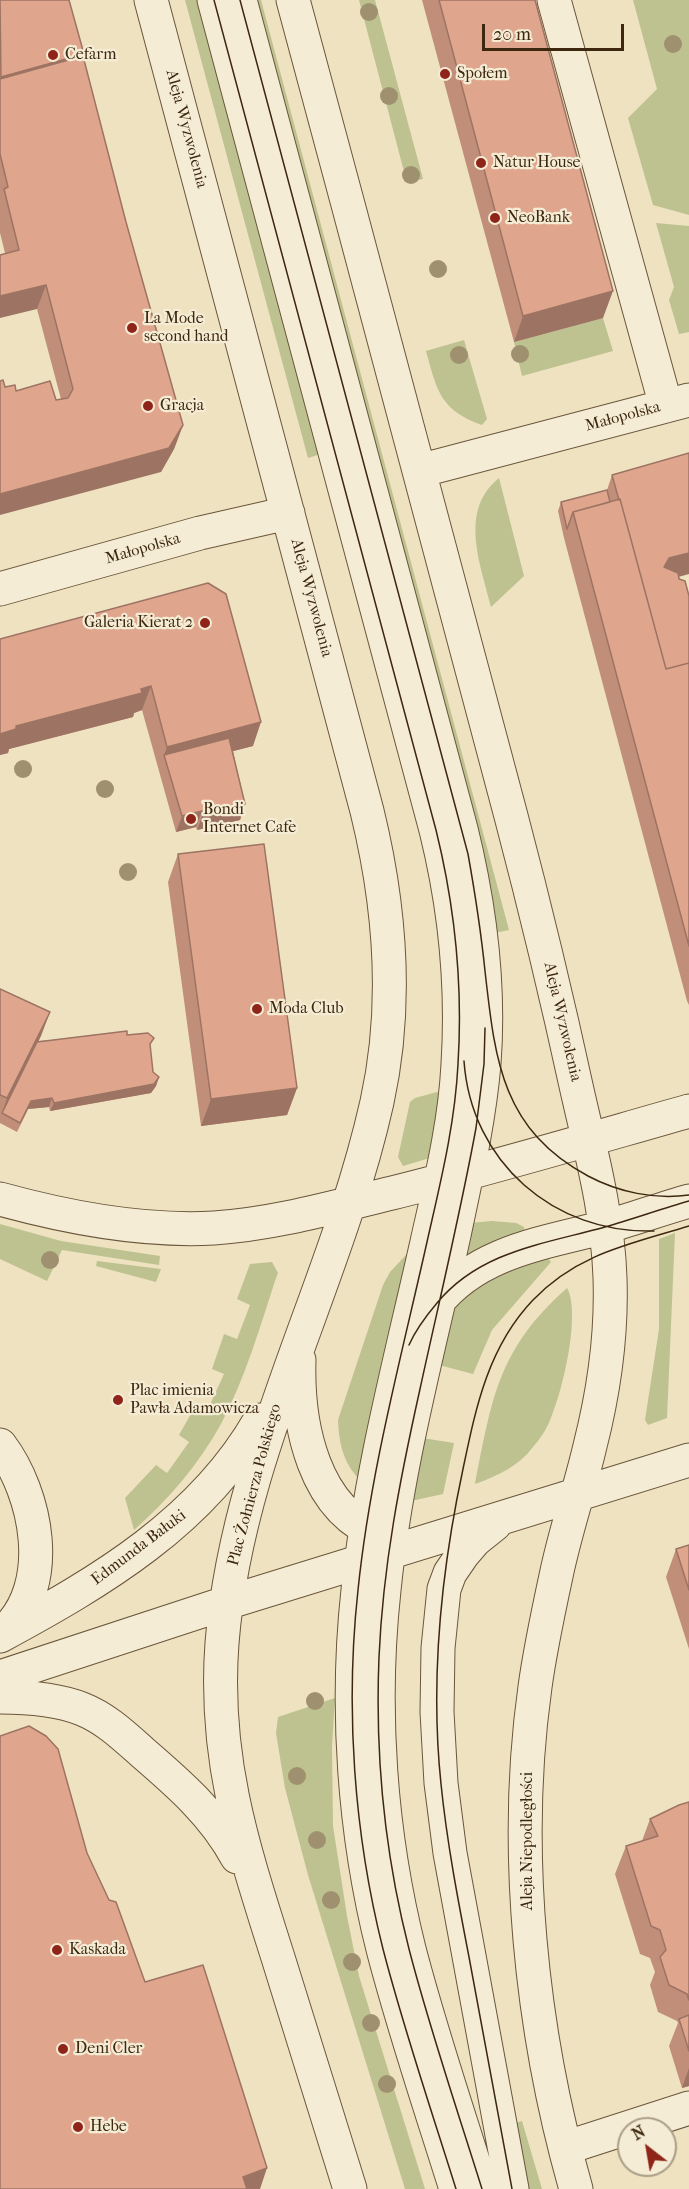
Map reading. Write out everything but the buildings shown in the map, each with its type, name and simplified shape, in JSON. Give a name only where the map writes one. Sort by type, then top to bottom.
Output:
[{"type":"street","name":"Aleja Wyzwolenia","points":[[151,0],[367,811],[380,870],[386,923],[387,1024],[378,1098],[348,1204]]},
{"type":"street","points":[[214,0],[436,830],[450,893],[459,969],[460,1039],[454,1103],[454,1177],[440,1299],[376,1545],[354,1641],[353,1719],[356,1782],[364,1852],[374,1909],[389,1971],[456,2189]]},
{"type":"street","points":[[240,0],[458,818],[475,891],[484,962],[485,1039],[480,1102],[454,1177],[394,1394]]},
{"type":"street","name":"Aleja Wyzwolenia","points":[[293,0],[526,872],[588,1139]]},
{"type":"street","points":[[554,0],[677,403]]},
{"type":"street","name":"Małopolska","points":[[419,471],[677,403]]},
{"type":"street","name":"Małopolska","points":[[0,589],[200,533],[288,513]]},
{"type":"street","points":[[0,1199],[85,1220],[145,1226],[213,1228],[259,1222],[348,1204],[454,1177],[689,1111]]},
{"type":"street","points":[[577,1494],[591,1443],[608,1353],[610,1275],[605,1227],[588,1139]]},
{"type":"street","points":[[482,2189],[416,1976],[405,1933],[389,1845],[381,1770],[378,1692],[381,1615],[376,1545],[394,1394],[403,1359],[424,1319],[440,1299],[468,1274],[496,1258],[535,1244],[605,1227],[689,1201]]},
{"type":"street","name":"Plac Żołnierza Polskiego","points":[[226,1603],[239,1534],[257,1467],[301,1334],[348,1204]]},
{"type":"street","name":"Plac Żołnierza Polskiego","points":[[301,1334],[299,1383],[309,1449],[330,1493],[376,1545]]},
{"type":"street","name":"Edmunda Bałuki","points":[[0,1635],[72,1597],[106,1575],[175,1524],[196,1504],[247,1441],[281,1379],[301,1334]]},
{"type":"street","points":[[0,1445],[18,1473],[26,1492],[34,1533],[35,1559],[34,1575],[27,1600],[15,1621],[0,1635]]},
{"type":"street","points":[[0,1677],[226,1603],[376,1545],[432,1539],[689,1460]]},
{"type":"street","name":"Aleja Niepodległości","points":[[576,2189],[544,2050],[532,1958],[527,1876],[527,1795],[535,1687],[558,1566],[577,1494]]},
{"type":"street","points":[[512,2189],[450,1853],[441,1783],[437,1674],[441,1602],[450,1573],[469,1547],[487,1529],[521,1512]]},
{"type":"street","points":[[226,1603],[220,1698],[226,1767],[242,1844],[350,2189]]},
{"type":"street","points":[[0,1697],[48,1700],[82,1709],[122,1734],[170,1775],[195,1800],[225,1837],[245,1873],[270,1936]]},
{"type":"street","points":[[565,2148],[689,2108]]},
{"type":"green space","points":[[185,0],[201,0],[327,452],[308,458]]},
{"type":"green space","points":[[251,0],[261,0],[509,930],[494,933]]},
{"type":"green space","points":[[359,0],[375,0],[423,179],[407,183]]},
{"type":"green space","points":[[633,0],[689,0],[689,215],[653,205],[628,118],[657,89]]},
{"type":"green space","points":[[656,223],[689,226],[689,332],[679,334],[669,300],[674,287]]},
{"type":"green space","points":[[603,318],[613,351],[522,376],[514,342]]},
{"type":"green space","points":[[464,340],[487,419],[482,425],[457,413],[442,397],[433,377],[426,351]]},
{"type":"green space","points":[[499,478],[524,576],[491,607],[478,556],[476,522],[479,506],[486,491]]},
{"type":"green space","points":[[439,1093],[433,1157],[403,1166],[398,1157],[410,1102],[415,1098]]},
{"type":"green space","points":[[492,1221],[516,1223],[524,1227],[525,1234],[463,1261],[470,1223]]},
{"type":"green space","points":[[0,1224],[61,1241],[160,1256],[159,1265],[62,1250],[47,1281],[0,1259]]},
{"type":"green space","points":[[675,1233],[667,1418],[648,1425],[645,1420],[659,1329],[659,1239]]},
{"type":"green space","points":[[406,1255],[411,1257],[359,1479],[349,1466],[343,1452],[338,1420],[383,1285],[390,1272]]},
{"type":"green space","points":[[548,1258],[551,1262],[492,1330],[473,1374],[439,1365],[451,1316],[467,1294],[479,1285],[507,1271]]},
{"type":"green space","points":[[97,1261],[161,1269],[156,1282],[96,1266]]},
{"type":"green space","points":[[272,1262],[278,1273],[245,1371],[230,1407],[203,1453],[182,1480],[134,1530],[125,1498],[156,1465],[167,1473],[189,1442],[179,1435],[197,1403],[208,1409],[224,1374],[212,1369],[224,1334],[237,1339],[250,1305],[237,1299],[250,1264]]},
{"type":"green space","points":[[567,1288],[572,1315],[569,1351],[561,1388],[548,1424],[539,1440],[521,1460],[499,1474],[475,1484],[493,1400],[512,1354],[544,1310]]},
{"type":"green space","points":[[422,1438],[454,1443],[443,1494],[411,1501]]},
{"type":"green space","points":[[335,1698],[332,1746],[333,1826],[347,1916],[359,1976],[425,2189],[405,2189],[308,1875],[285,1788],[276,1733],[278,1717]]},
{"type":"green space","points":[[522,2121],[542,2189],[520,2189],[507,2125]]},
{"type":"tram line","points":[[214,0],[436,830],[453,917],[459,1005],[454,1109],[442,1176],[387,1416],[370,1503],[358,1590],[352,1680],[359,1816],[373,1905],[400,2009],[456,2189]]},
{"type":"tram line","points":[[240,0],[468,854],[480,927],[493,1034],[508,1089],[520,1114],[537,1137],[559,1157],[588,1176],[637,1193],[663,1196],[689,1195]]},
{"type":"tram line","points":[[482,2189],[426,2009],[401,1913],[388,1841],[380,1767],[378,1694],[384,1589],[399,1489],[476,1128],[484,1064],[485,1028]]},
{"type":"tram line","points":[[464,1061],[470,1097],[483,1131],[501,1160],[524,1185],[552,1205],[583,1220],[617,1229],[654,1231]]},
{"type":"tram line","points":[[409,1345],[437,1303],[454,1286],[493,1261],[536,1245],[689,1201]]},
{"type":"tram line","points":[[512,2189],[457,1893],[441,1784],[437,1665],[443,1586],[455,1508],[473,1423],[486,1379],[505,1338],[518,1318],[550,1284],[568,1271],[606,1252],[689,1226]]},
{"type":"place","name":"Cefarm","points":[[53,55]]},
{"type":"place","name":"Społem","points":[[445,74]]},
{"type":"place","name":"Natur House","points":[[481,163]]},
{"type":"place","name":"NeoBank","points":[[495,218]]},
{"type":"place","name":"La Mode second hand","points":[[132,328]]},
{"type":"place","name":"Gracja","points":[[148,406]]},
{"type":"place","name":"Galeria Kierat 2","points":[[205,623]]},
{"type":"place","name":"Bondi Internet Cafe","points":[[191,819]]},
{"type":"place","name":"Moda Club","points":[[257,1009]]},
{"type":"place","name":"Plac imienia Pawła Adamowicza","points":[[118,1400]]},
{"type":"place","name":"Kaskada","points":[[57,1950]]},
{"type":"place","name":"Deni Cler","points":[[63,2049]]},
{"type":"place","name":"Hebe","points":[[78,2127]]}]
